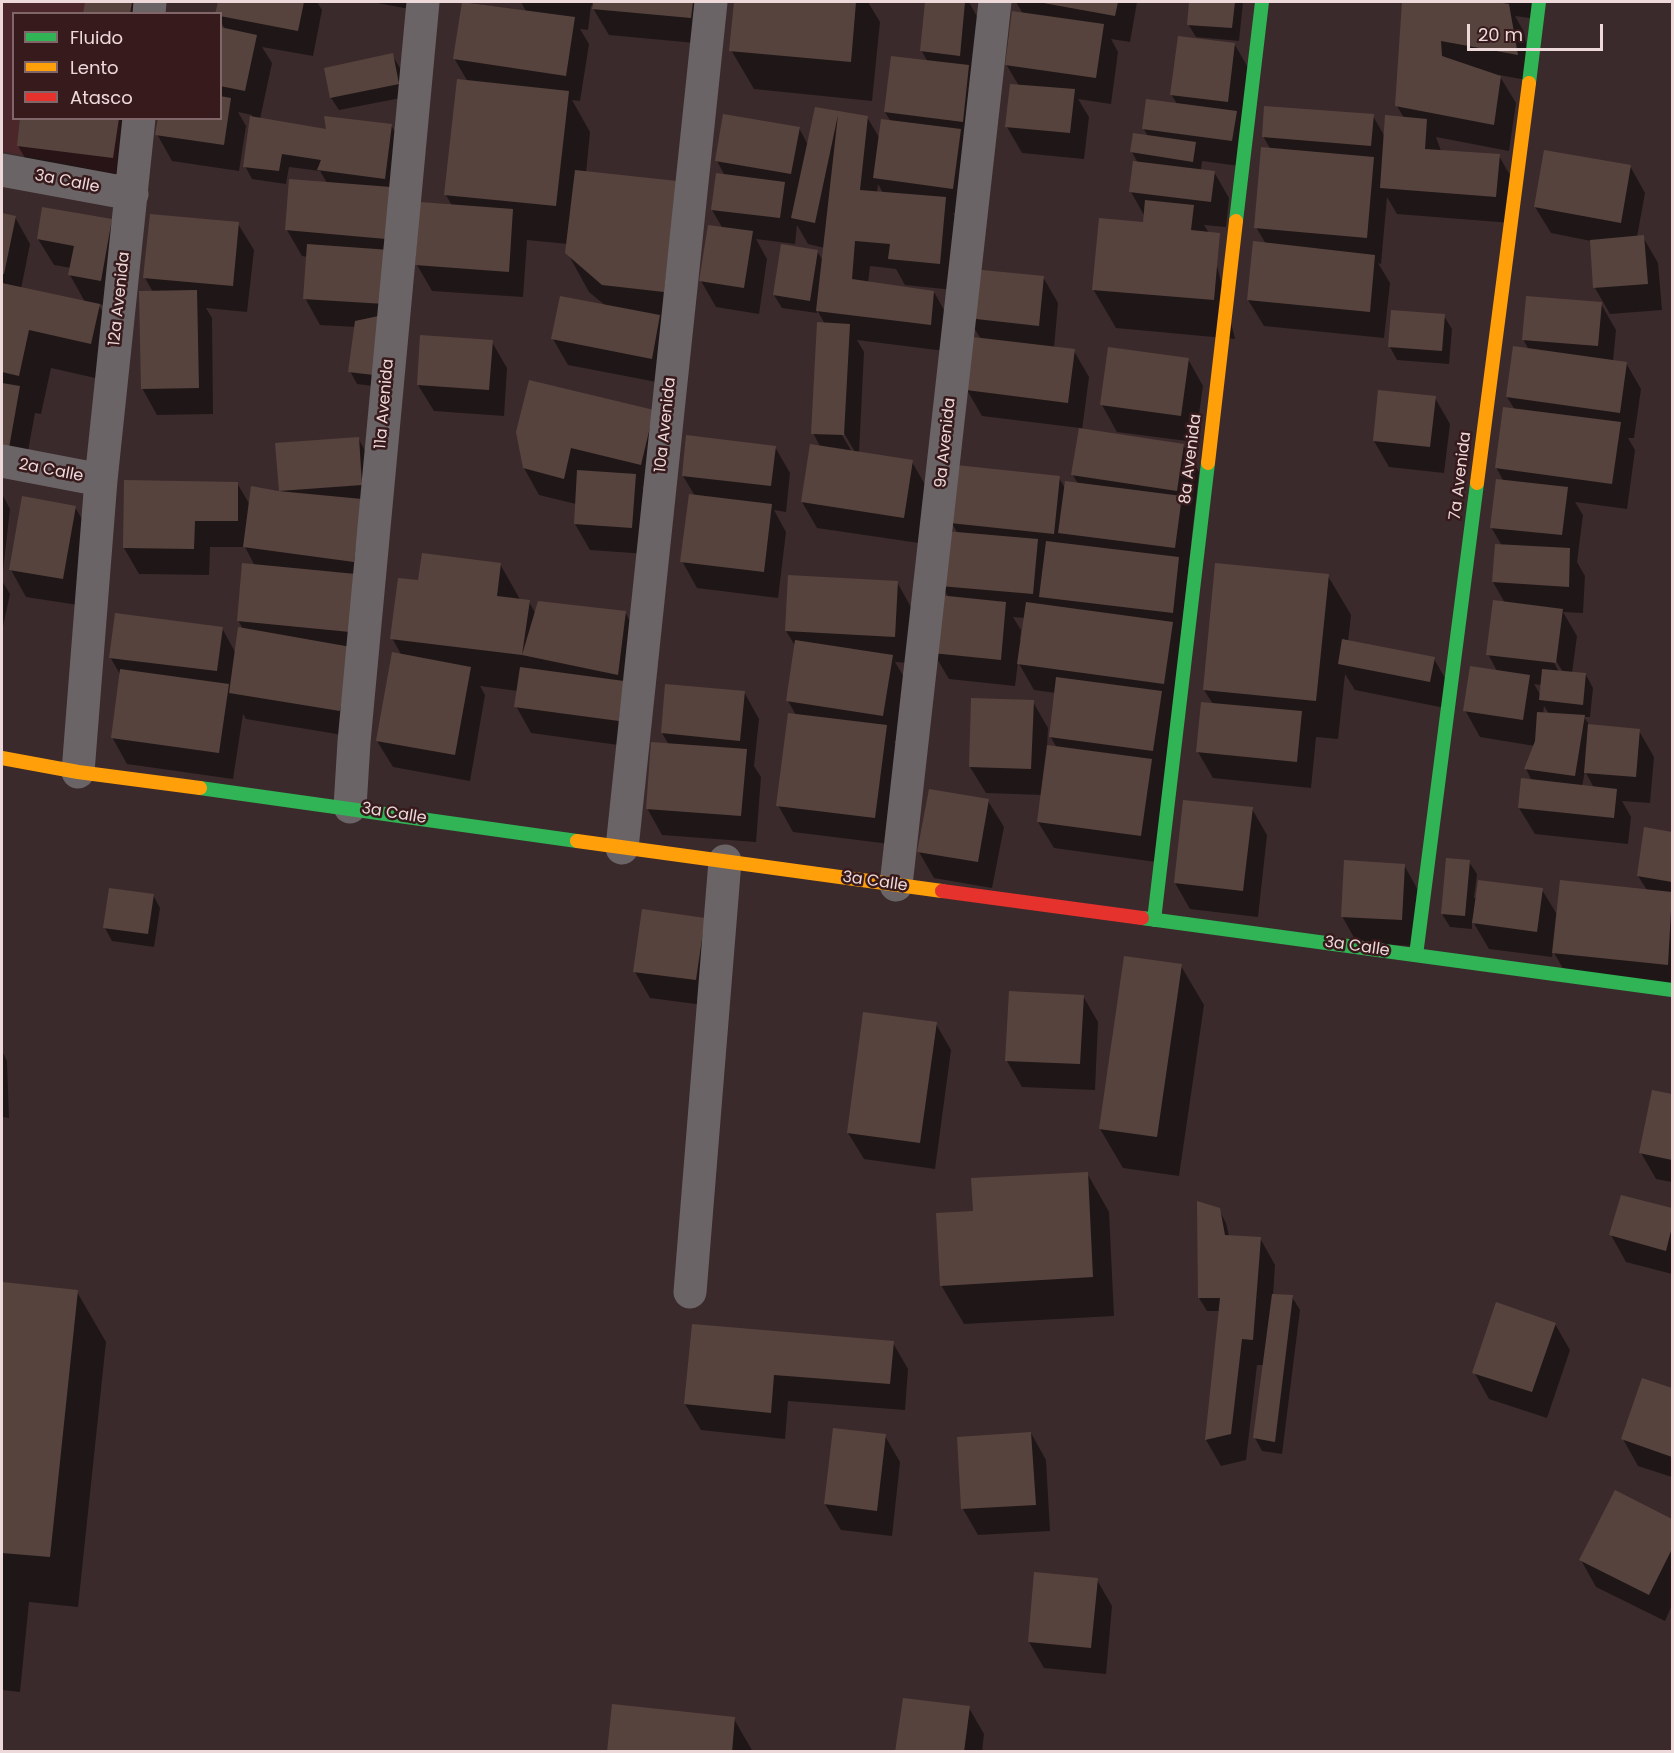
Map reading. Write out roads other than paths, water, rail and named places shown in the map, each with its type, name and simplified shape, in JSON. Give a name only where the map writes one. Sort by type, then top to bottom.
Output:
[{"type":"street","name":"11a Avenida","points":[[350,807],[354,742],[423,2]]},
{"type":"street","name":"10a Avenida","points":[[622,848],[711,2]]},
{"type":"street","name":"9a Avenida","points":[[896,885],[995,2]]},
{"type":"street","name":"8a Avenida","points":[[1154,920],[1262,2]]},
{"type":"street","name":"7a Avenida","points":[[1416,955],[1539,2]]},
{"type":"street","name":"12a Avenida","points":[[78,772],[101,480],[139,120]]},
{"type":"street","name":"3a Calle","points":[[2,170],[132,194]]},
{"type":"street","name":"2a Calle","points":[[2,461],[101,480]]},
{"type":"street","name":"3a Calle","points":[[2,758],[78,772],[350,807],[622,848],[1672,990]]},
{"type":"street","points":[[690,1292],[725,861]]}]
